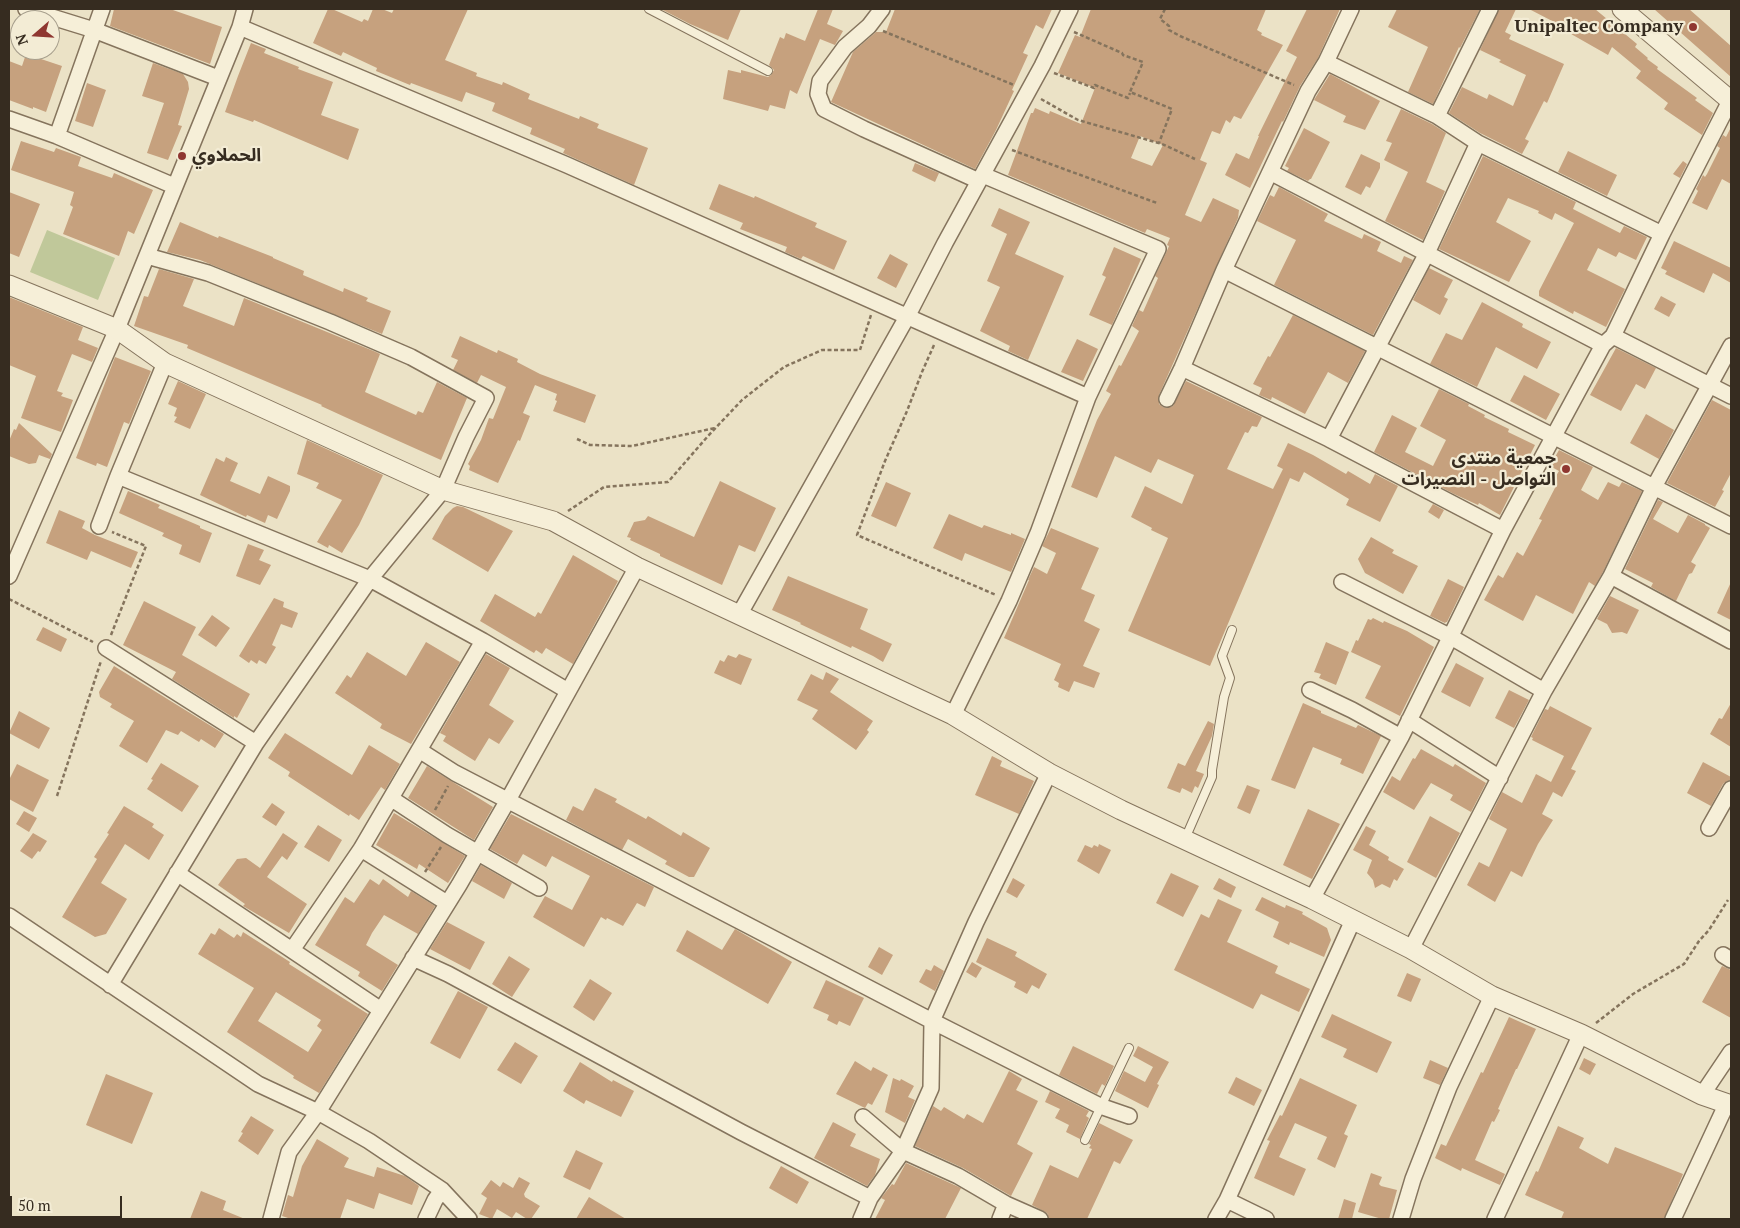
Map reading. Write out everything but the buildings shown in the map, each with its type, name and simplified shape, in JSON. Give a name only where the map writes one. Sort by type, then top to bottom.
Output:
[{"type":"street","points":[[26,9],[94,30],[218,78]]},
{"type":"street","points":[[57,136],[102,9]]},
{"type":"street","points":[[9,576],[147,256],[240,27],[245,9]]},
{"type":"street","points":[[882,9],[870,26],[845,47],[820,81],[818,94],[824,109],[864,130],[1158,249],[1088,397],[1038,533],[1009,601],[953,715]]},
{"type":"street","points":[[739,614],[907,317],[945,243],[1042,66],[1070,9]]},
{"type":"street","points":[[1167,399],[1224,270],[1308,91],[1326,62],[1350,9]]},
{"type":"street","points":[[1437,116],[1490,9]]},
{"type":"street","points":[[1312,899],[1401,737],[1503,530],[1608,340],[1731,100],[1622,9]]},
{"type":"street","points":[[240,27],[566,165],[1088,397]]},
{"type":"street","points":[[1326,62],[1437,116],[1478,143],[1662,234]]},
{"type":"street","points":[[9,119],[57,136],[174,186]]},
{"type":"street","points":[[1329,439],[1427,253],[1478,143]]},
{"type":"street","points":[[1270,172],[1427,253],[1608,340],[1711,385],[1731,396]]},
{"type":"street","points":[[110,985],[256,743],[370,580],[442,490],[486,398],[411,358],[330,322],[208,273],[147,256]]},
{"type":"street","points":[[1224,270],[1731,526]]},
{"type":"street","points":[[9,285],[116,329],[166,364],[442,490],[553,521],[637,567],[953,715],[1049,773],[1121,810],[1312,899],[1411,949],[1492,996],[1581,1034],[1702,1094],[1729,1104],[1673,1219]]},
{"type":"street","points":[[1411,949],[1544,691],[1611,576],[1654,487],[1731,346]]},
{"type":"street","points":[[100,526],[118,476],[166,364]]},
{"type":"street","points":[[1182,368],[1329,439],[1503,530]]},
{"type":"street","points":[[118,476],[370,580],[483,641],[568,691]]},
{"type":"street","points":[[271,1219],[289,1152],[318,1112],[478,853],[637,567]]},
{"type":"street","points":[[1611,576],[1731,641]]},
{"type":"street","points":[[1342,582],[1451,637],[1544,691]]},
{"type":"street","points":[[292,950],[362,849],[483,641]]},
{"type":"street","points":[[106,648],[256,743]]},
{"type":"street","points":[[1310,690],[1352,710],[1401,737]]},
{"type":"street","points":[[1409,720],[1500,778]]},
{"type":"street","points":[[418,750],[455,773],[932,1020],[1100,1106],[1129,1116]]},
{"type":"street","points":[[861,1219],[870,1198],[903,1151],[931,1088],[932,1020],[976,922],[1049,773]]},
{"type":"street","points":[[1709,828],[1731,789]]},
{"type":"street","points":[[392,800],[447,835],[539,888]]},
{"type":"street","points":[[362,849],[447,902]]},
{"type":"street","points":[[177,873],[381,1010]]},
{"type":"street","points":[[9,916],[258,1084],[318,1112],[369,1141],[442,1190],[469,1219]]},
{"type":"street","points":[[1216,1219],[1227,1200],[1353,920]]},
{"type":"street","points":[[414,958],[448,974],[741,1132],[870,1198]]},
{"type":"street","points":[[1400,1219],[1448,1087],[1492,996]]},
{"type":"street","points":[[1495,1219],[1581,1034]]},
{"type":"street","points":[[1702,1094],[1731,1052]]},
{"type":"street","points":[[863,1117],[903,1151],[958,1176],[1006,1204],[1040,1219]]},
{"type":"street","points":[[426,1219],[442,1190]]},
{"type":"street","points":[[1227,1200],[1266,1219]]},
{"type":"street","points":[[1000,1219],[1006,1204]]},
{"type":"lane","points":[[649,9],[768,70]]},
{"type":"lane","points":[[1185,839],[1212,777],[1224,697],[1230,678],[1222,656],[1232,630]]},
{"type":"lane","points":[[1085,1140],[1129,1048]]},
{"type":"path","points":[[1165,9],[1160,19],[1169,26],[1169,30],[1308,91]]},
{"type":"path","points":[[1042,66],[1059,76],[1094,88],[1095,85],[1128,98],[1143,62],[1123,55],[1122,52],[1062,26]]},
{"type":"path","points":[[1130,92],[1172,109],[1159,144]]},
{"type":"path","points":[[1002,141],[1010,150],[1157,203]]},
{"type":"path","points":[[553,521],[604,487],[668,482],[742,400],[784,367],[822,350],[860,350],[875,303]]},
{"type":"path","points":[[940,331],[908,411],[885,461],[857,535],[1009,601]]},
{"type":"path","points":[[577,439],[590,446],[632,446],[716,427]]},
{"type":"path","points":[[9,599],[106,648]]},
{"type":"path","points":[[429,823],[455,773]]},
{"type":"path","points":[[418,884],[447,835]]},
{"type":"path","points":[[1581,1034],[1633,994],[1684,964],[1728,900]]},
{"type":"green space","points":[[47,230],[115,258],[98,300],[30,272]]},
{"type":"place","name":"Unipaltec Company","points":[[1693,27]]},
{"type":"place","name":"الحملاوي","points":[[182,156]]},
{"type":"place","name":"جمعية منتدى التواصل - النصيرات","points":[[1566,469]]}]
